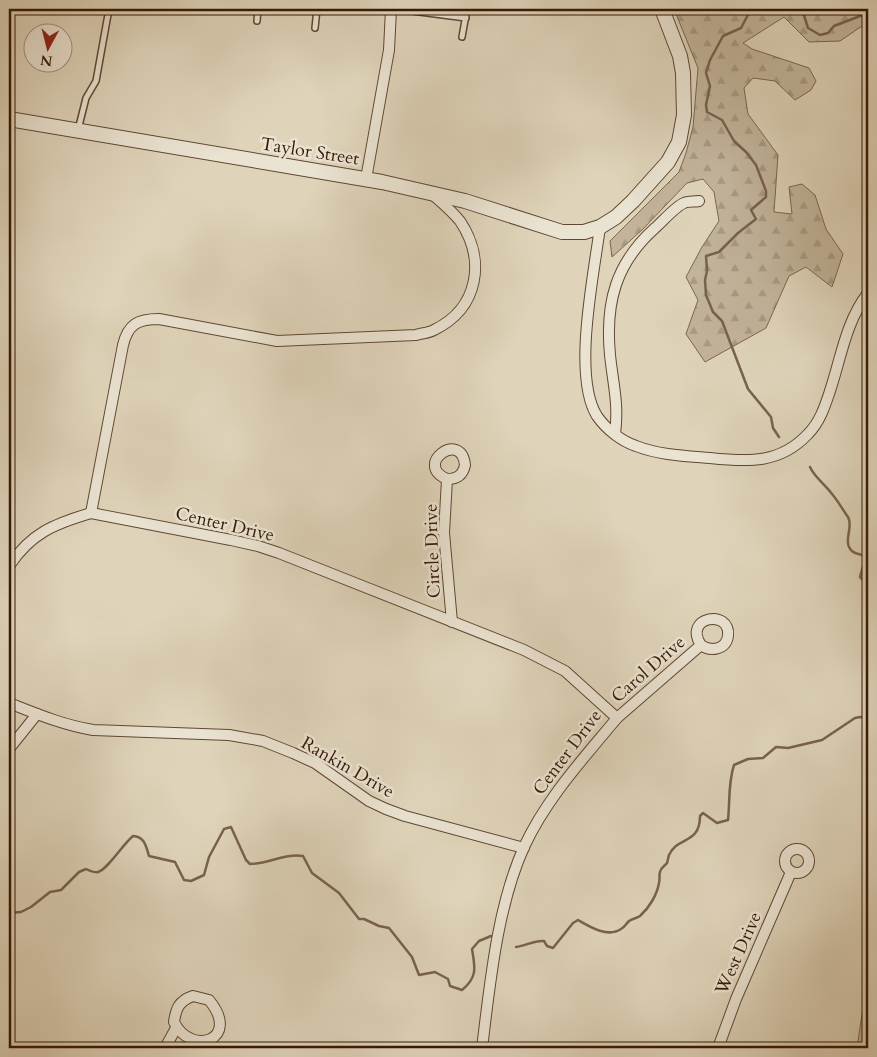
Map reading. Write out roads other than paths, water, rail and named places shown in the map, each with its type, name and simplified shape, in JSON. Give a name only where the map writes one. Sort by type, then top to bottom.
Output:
[{"type":"street","points":[[366,179],[390,50],[391,9]]},
{"type":"street","name":"Taylor Street","points":[[9,119],[429,191],[465,200],[562,232],[584,232],[616,217],[634,201],[668,162],[679,142],[684,115],[683,73],[680,56],[662,9]]},
{"type":"street","points":[[9,566],[32,538],[58,523],[91,513],[122,345],[128,330],[138,321],[159,319],[266,340],[290,342],[416,335],[434,330],[452,319],[463,308],[470,295],[476,270],[475,254],[459,221],[429,191]]},
{"type":"street","points":[[615,434],[617,402],[609,336],[614,291],[620,274],[627,259],[642,240],[683,203],[699,201]]},
{"type":"street","points":[[600,226],[586,333],[586,373],[589,394],[597,416],[604,425],[626,442],[651,451],[716,459],[755,461],[786,452],[808,434],[825,408],[848,331],[854,315],[868,293]]},
{"type":"street","name":"Circle Drive","points":[[447,479],[444,533],[452,622]]},
{"type":"street","name":"Center Drive","points":[[91,513],[258,546],[524,650],[553,664],[579,682],[617,718],[553,797],[524,848],[506,900],[495,955],[482,1048]]},
{"type":"street","name":"Carol Drive","points":[[617,718],[701,645]]},
{"type":"street","name":"Rankin Drive","points":[[9,703],[73,726],[93,730],[229,735],[263,741],[315,763],[369,801],[386,810],[524,848]]},
{"type":"street","points":[[9,749],[37,714]]},
{"type":"street","name":"West Drive","points":[[718,1048],[736,999],[791,872]]},
{"type":"street","points":[[193,996],[209,1000],[217,1013],[220,1028],[218,1036],[208,1046],[191,1043],[176,1028],[174,1022],[179,1004],[193,996]]},
{"type":"street","points":[[165,1048],[176,1028]]},
{"type":"lane","points":[[78,131],[86,98],[96,81],[109,9]]},
{"type":"lane","points":[[257,21],[258,9]]},
{"type":"lane","points":[[315,28],[317,9]]},
{"type":"lane","points":[[396,9],[466,18]]},
{"type":"lane","points":[[462,37],[467,9]]},
{"type":"waterway","points":[[751,9],[741,28],[723,36],[710,60],[706,73],[710,86],[706,105],[707,112],[722,120],[734,141],[756,165],[766,191],[766,197],[751,210],[756,219],[738,233],[719,252],[706,256],[707,271],[705,280],[706,295],[713,312],[722,321],[748,389],[771,417],[773,428],[779,437]]},
{"type":"waterway","points":[[802,9],[808,28],[820,35],[828,33],[834,26],[868,13]]},
{"type":"waterway","points":[[810,467],[848,517],[850,525],[849,547],[865,559],[860,577],[868,586]]},
{"type":"waterway","points":[[516,947],[544,941],[547,946],[553,948],[573,923],[578,920],[605,932],[616,931],[622,928],[629,921],[640,916],[649,905],[658,888],[661,870],[667,863],[669,855],[677,845],[696,832],[700,816],[703,813],[717,823],[728,820],[730,785],[734,765],[748,759],[763,758],[776,747],[788,748],[822,740],[855,718],[868,718]]},
{"type":"waterway","points":[[9,913],[21,912],[31,907],[50,892],[61,890],[79,872],[86,869],[95,872],[102,870],[133,836],[143,840],[149,856],[175,862],[184,880],[191,881],[204,875],[209,857],[224,829],[231,827],[246,860],[250,864],[296,855],[303,856],[312,873],[339,893],[359,919],[389,928],[412,957],[419,975],[435,972],[448,979],[450,986],[462,990],[471,981],[473,976],[472,949],[479,941],[491,936]]}]
